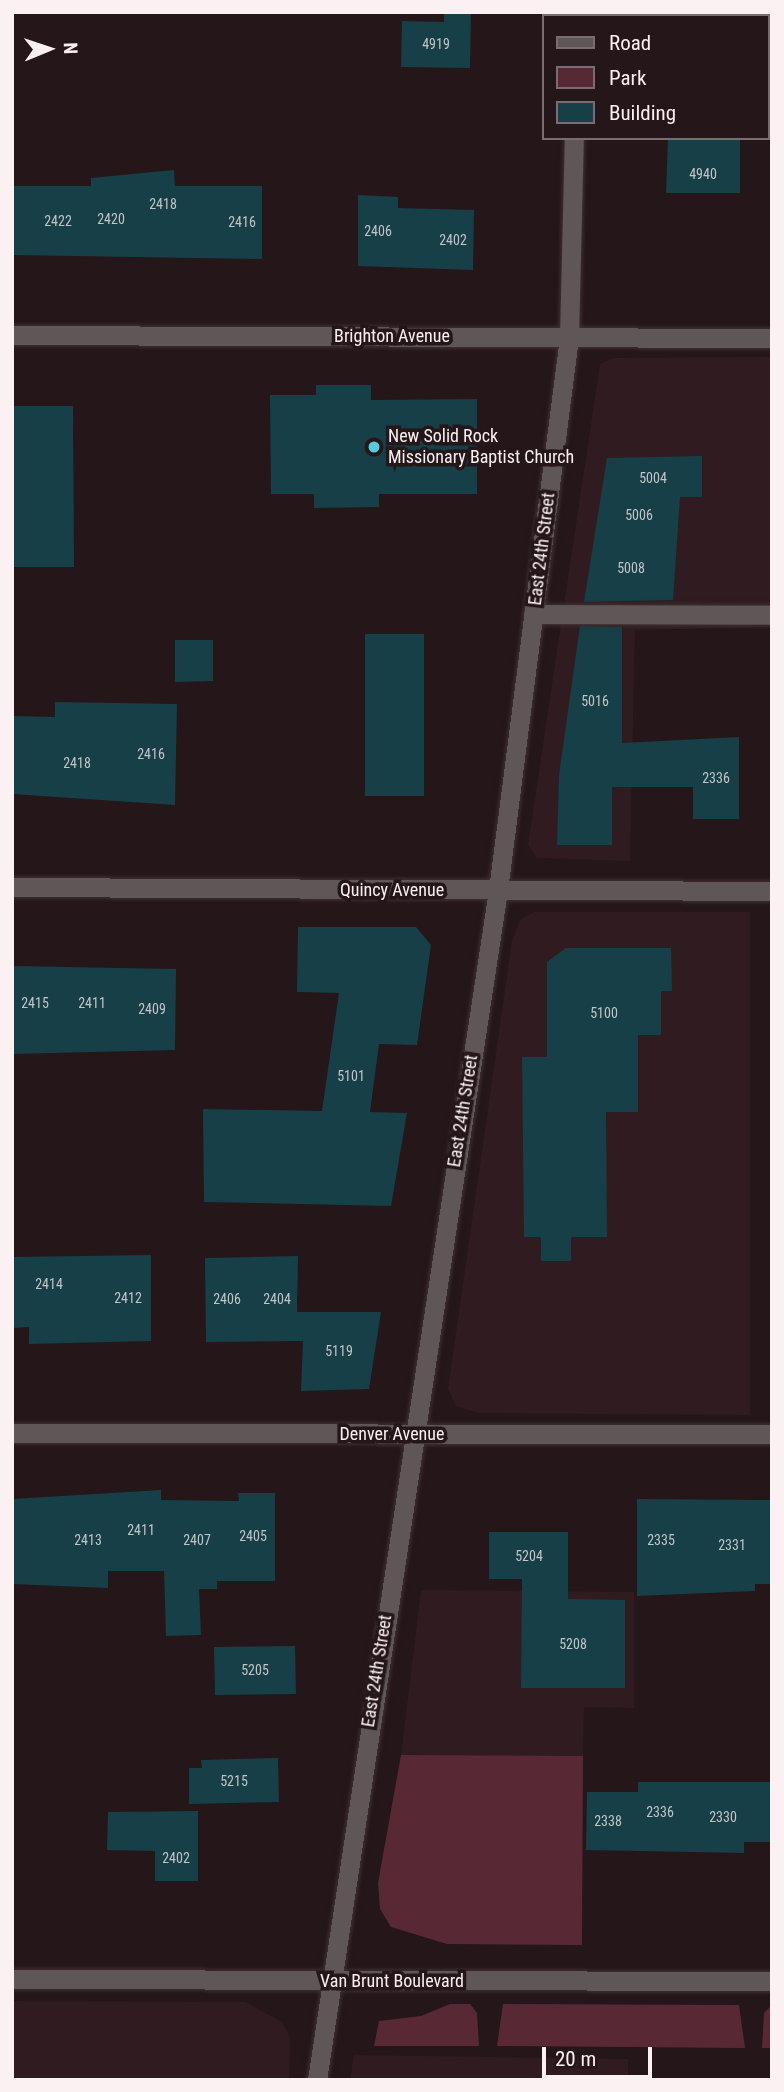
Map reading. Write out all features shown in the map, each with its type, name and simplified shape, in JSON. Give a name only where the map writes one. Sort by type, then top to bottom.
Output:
[{"type":"street","name":"East 24th Street","points":[[317,2080],[413,1434],[498,890],[569,337],[574,140]]},
{"type":"street","name":"Brighton Avenue","points":[[12,335],[772,338]]},
{"type":"street","points":[[533,614],[772,615]]},
{"type":"street","name":"Quincy Avenue","points":[[12,887],[772,891]]},
{"type":"street","name":"Denver Avenue","points":[[12,1433],[772,1434]]},
{"type":"street","name":"Van Brunt Boulevard","points":[[12,1979],[772,1981]]},
{"type":"shaded area","points":[[772,357],[772,627],[635,630],[630,861],[537,858],[528,845],[600,364],[613,358]]},
{"type":"shaded area","points":[[534,912],[750,912],[750,1415],[478,1413],[456,1406],[448,1389],[512,941],[520,920]]},
{"type":"shaded area","points":[[421,1590],[634,1592],[634,1708],[584,1707],[583,1756],[401,1755]]},
{"type":"shaded area","points":[[12,2001],[245,2002],[282,2022],[290,2038],[289,2080],[12,2080]]},
{"type":"shaded area","points":[[354,2055],[628,2059],[628,2080],[350,2080]]},
{"type":"green space","points":[[401,1755],[583,1756],[582,1945],[447,1944],[391,1927],[380,1909],[378,1883]]},
{"type":"green space","points":[[450,2004],[470,2004],[477,2013],[479,2046],[374,2046],[379,2021],[421,2016]]},
{"type":"green space","points":[[503,2004],[739,2005],[745,2048],[497,2046]]},
{"type":"green space","points":[[772,2005],[772,2048],[762,2048],[764,2013]]},
{"type":"building","points":[[444,12],[471,12],[470,68],[401,67],[402,21],[444,22]]},
{"type":"building","points":[[668,140],[740,140],[740,193],[666,193]]},
{"type":"building","points":[[174,170],[175,186],[262,186],[262,259],[12,255],[12,186],[91,186],[91,178]]},
{"type":"building","points":[[358,195],[398,197],[398,208],[474,210],[473,270],[358,266]]},
{"type":"building","name":"New Solid Rock Missionary Baptist Church","points":[[316,385],[371,385],[371,400],[477,399],[477,494],[379,494],[379,507],[314,508],[314,494],[271,494],[270,395],[316,395]]},
{"type":"building","points":[[14,406],[73,406],[74,567],[14,567]]},
{"type":"building","points":[[702,456],[702,497],[680,497],[673,600],[584,602],[607,458]]},
{"type":"building","points":[[580,626],[622,627],[622,743],[739,737],[739,819],[693,819],[693,787],[612,787],[612,845],[557,845],[559,775]]},
{"type":"building","points":[[365,634],[424,634],[424,796],[365,796]]},
{"type":"building","points":[[175,640],[213,640],[213,681],[175,682]]},
{"type":"building","points":[[55,702],[177,704],[175,805],[12,794],[12,716],[55,717]]},
{"type":"building","points":[[298,927],[416,927],[431,945],[417,1045],[379,1044],[370,1112],[407,1113],[391,1206],[204,1202],[203,1109],[322,1111],[339,993],[297,992]]},
{"type":"building","points":[[566,948],[671,948],[672,991],[661,991],[661,1035],[638,1035],[638,1112],[606,1112],[607,1237],[571,1237],[571,1261],[541,1261],[541,1237],[524,1237],[522,1057],[547,1057],[547,962]]},
{"type":"building","points":[[12,966],[176,969],[175,1050],[12,1054]]},
{"type":"building","points":[[151,1255],[151,1341],[29,1344],[29,1327],[12,1328],[12,1257]]},
{"type":"building","points":[[298,1256],[297,1312],[381,1312],[369,1389],[301,1391],[303,1341],[206,1342],[205,1258]]},
{"type":"building","points":[[161,1490],[161,1500],[239,1501],[238,1493],[275,1493],[275,1581],[217,1581],[217,1589],[199,1589],[201,1635],[166,1636],[164,1571],[108,1571],[108,1588],[12,1584],[12,1499]]},
{"type":"building","points":[[637,1499],[772,1500],[772,1584],[755,1584],[755,1591],[637,1596]]},
{"type":"building","points":[[489,1532],[568,1532],[568,1599],[625,1600],[625,1688],[521,1688],[522,1579],[489,1579]]},
{"type":"building","points":[[295,1646],[296,1694],[215,1695],[214,1647]]},
{"type":"building","points":[[278,1758],[279,1802],[189,1804],[189,1768],[202,1768],[201,1760]]},
{"type":"building","points":[[638,1782],[772,1782],[772,1842],[744,1842],[744,1853],[586,1850],[587,1792],[638,1792]]},
{"type":"building","points":[[198,1811],[198,1881],[155,1881],[155,1851],[107,1850],[108,1812]]},
{"type":"place","name":"New Solid Rock Missionary Baptist Church","points":[[374,447]]}]
